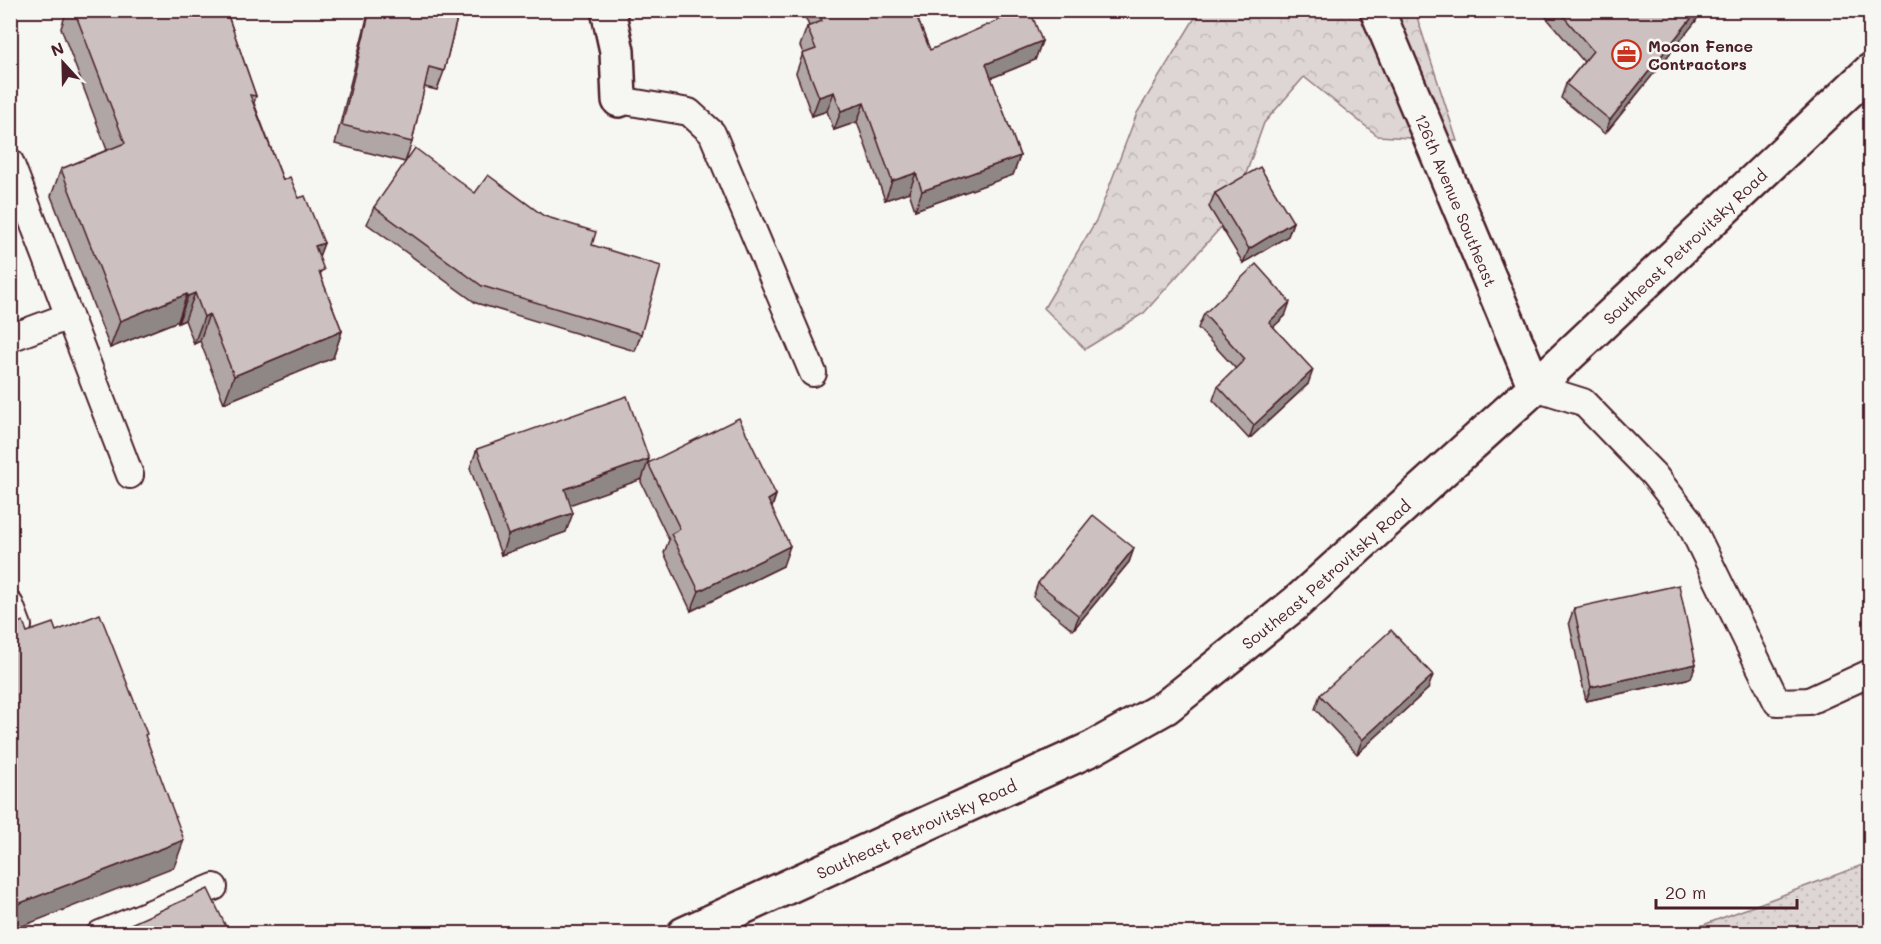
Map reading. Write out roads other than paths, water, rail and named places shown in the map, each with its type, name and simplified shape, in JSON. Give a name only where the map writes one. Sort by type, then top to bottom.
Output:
[{"type":"main road","points":[[608,10],[617,51],[619,100]]},
{"type":"main road","name":"126th Avenue Southeast","points":[[1377,10],[1535,387]]},
{"type":"main road","name":"Southeast Petrovitsky Road","points":[[684,933],[1093,748],[1166,707],[1296,603],[1535,387],[1870,71]]},
{"type":"lane","points":[[619,100],[689,112],[712,133],[813,374]]},
{"type":"lane","points":[[10,162],[130,475]]},
{"type":"lane","points":[[10,338],[69,316]]},
{"type":"lane","points":[[1535,387],[1582,402],[1654,475],[1688,519],[1777,702],[1809,700],[1870,673]]},
{"type":"lane","points":[[100,933],[214,887]]},
{"type":"place","name":"Mocon Fence Contractors","points":[[1627,54]]}]
